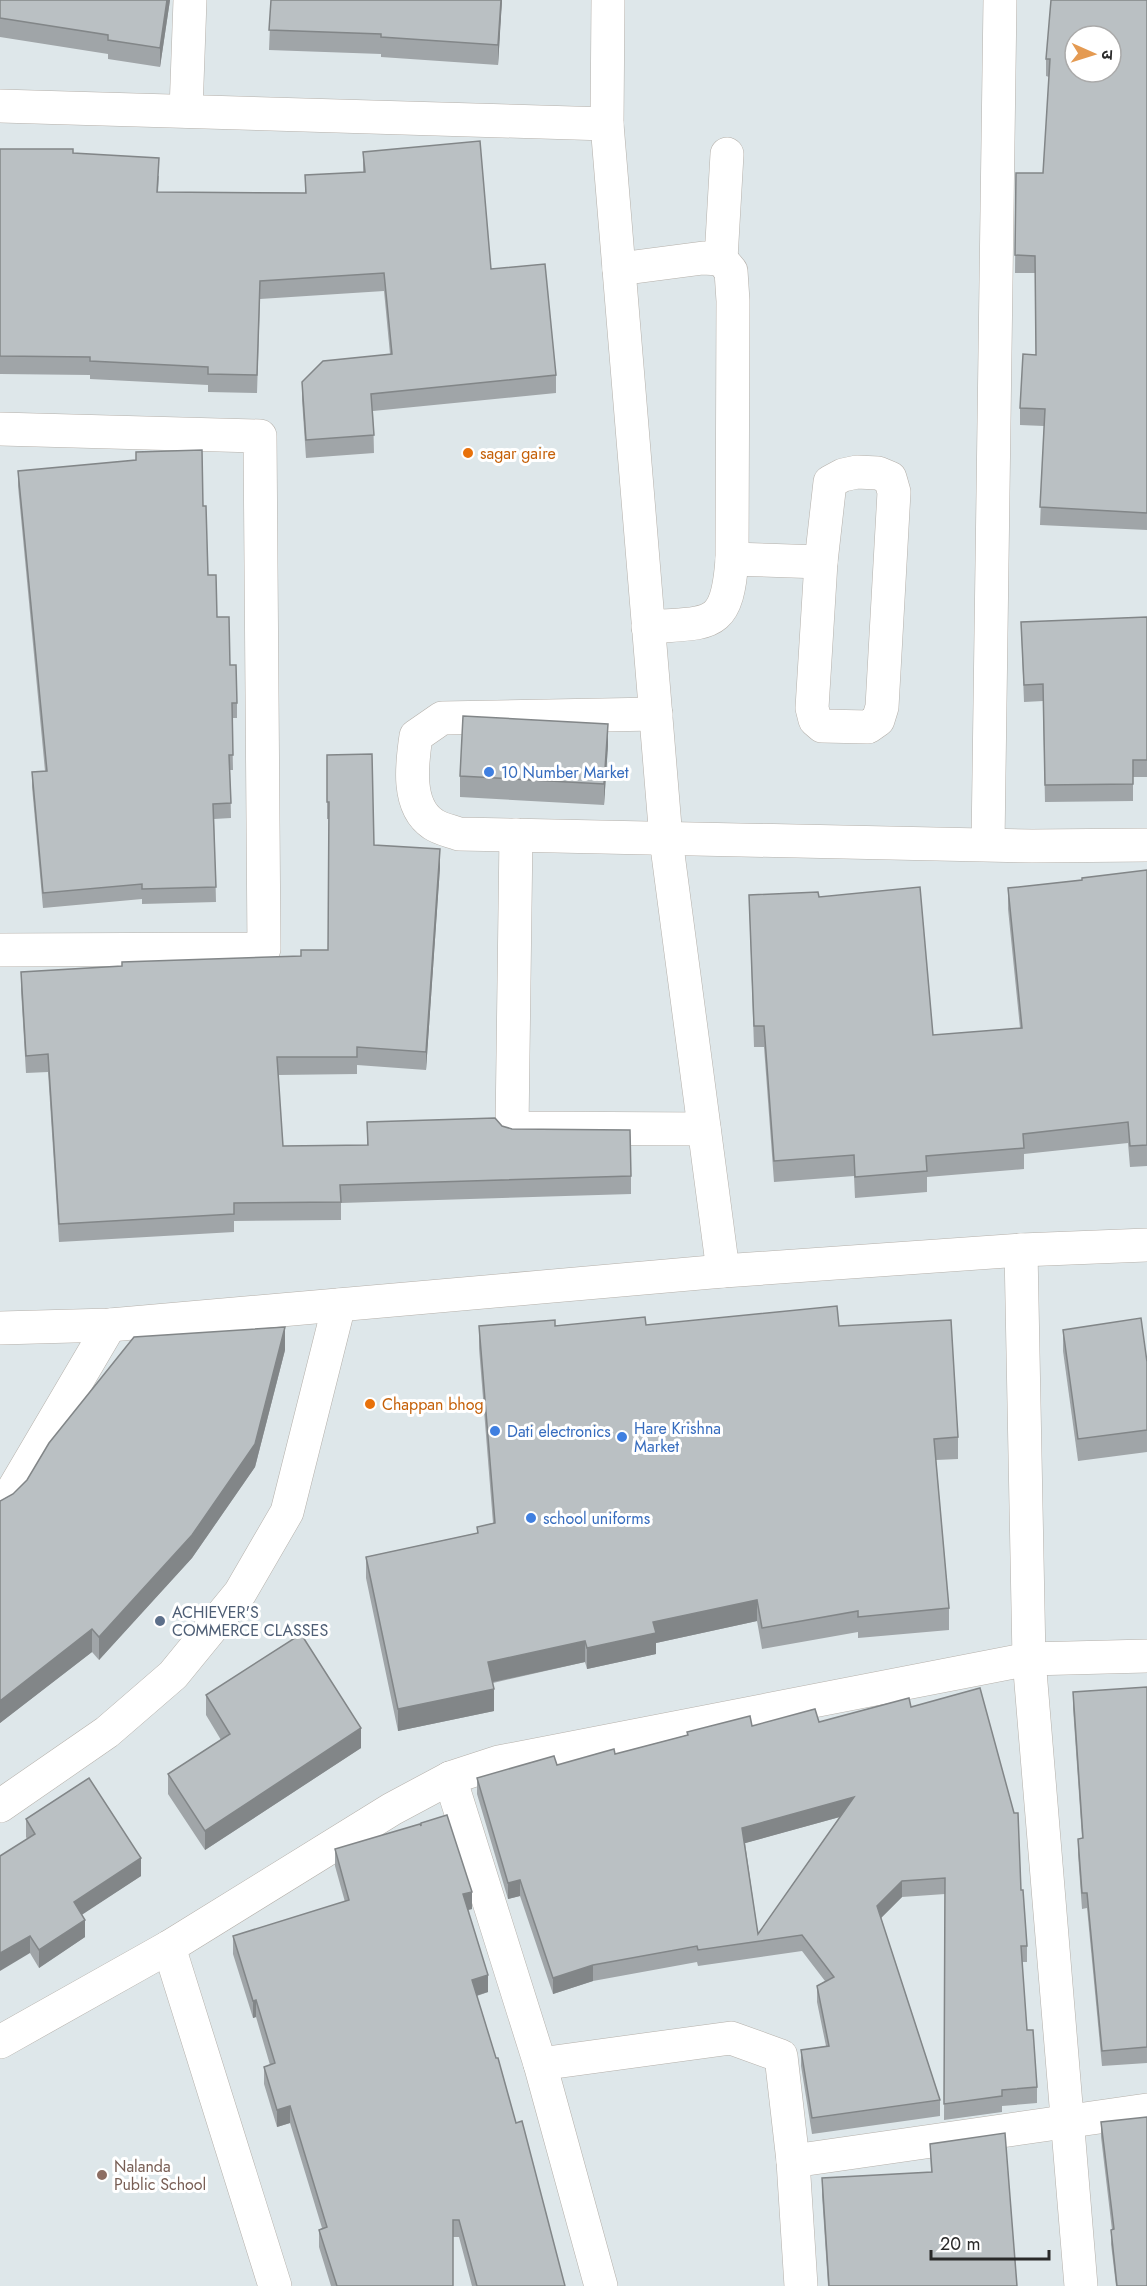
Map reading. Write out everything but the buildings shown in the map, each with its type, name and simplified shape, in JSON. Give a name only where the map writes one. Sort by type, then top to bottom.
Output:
[{"type":"street","points":[[186,111],[190,0]]},
{"type":"street","points":[[608,0],[607,124],[666,839],[723,1271]]},
{"type":"street","points":[[988,844],[1000,0]]},
{"type":"street","points":[[0,106],[607,124]]},
{"type":"street","points":[[648,627],[706,622],[720,613],[730,588],[733,301],[731,272],[721,259],[727,154]]},
{"type":"street","points":[[619,269],[703,258],[721,259]]},
{"type":"street","points":[[0,429],[260,436],[264,937],[264,949],[0,951]]},
{"type":"street","points":[[857,472],[878,473],[890,478],[894,492],[882,707],[878,720],[868,727],[822,726],[815,720],[812,708],[821,562],[830,482],[843,475],[857,472]]},
{"type":"street","points":[[732,560],[821,562]]},
{"type":"street","points":[[656,714],[442,718],[417,736],[413,759],[414,789],[421,813],[434,824],[459,834],[1147,845]]},
{"type":"street","points":[[516,836],[512,1128],[704,1129]]},
{"type":"street","points":[[0,1328],[110,1325],[723,1271],[1021,1250],[1147,1245]]},
{"type":"street","points":[[1021,1250],[1029,1659],[1081,2286]]},
{"type":"street","points":[[0,1806],[107,1732],[173,1675],[240,1593],[287,1512],[339,1305]]},
{"type":"street","points":[[0,1504],[13,1490],[110,1325]]},
{"type":"street","points":[[0,2042],[169,1947],[392,1809],[450,1778],[511,1760],[1029,1659],[1147,1656]]},
{"type":"street","points":[[450,1778],[540,2064],[601,2286]]},
{"type":"street","points":[[169,1947],[275,2286]]},
{"type":"street","points":[[540,2064],[731,2038],[781,2056],[793,2161],[801,2286]]},
{"type":"street","points":[[793,2161],[1147,2110]]},
{"type":"place","name":"sagar gaire","points":[[468,453]]},
{"type":"place","name":"10 Number Market","points":[[489,772]]},
{"type":"place","name":"Chappan bhog","points":[[370,1404]]},
{"type":"place","name":"Dati electronics","points":[[495,1431]]},
{"type":"place","name":"Hare Krishna Market","points":[[622,1437]]},
{"type":"place","name":"school uniforms","points":[[531,1518]]},
{"type":"place","name":"ACHIEVER'S COMMERCE CLASSES","points":[[160,1621]]},
{"type":"place","name":"Nalanda Public School","points":[[102,2175]]}]
